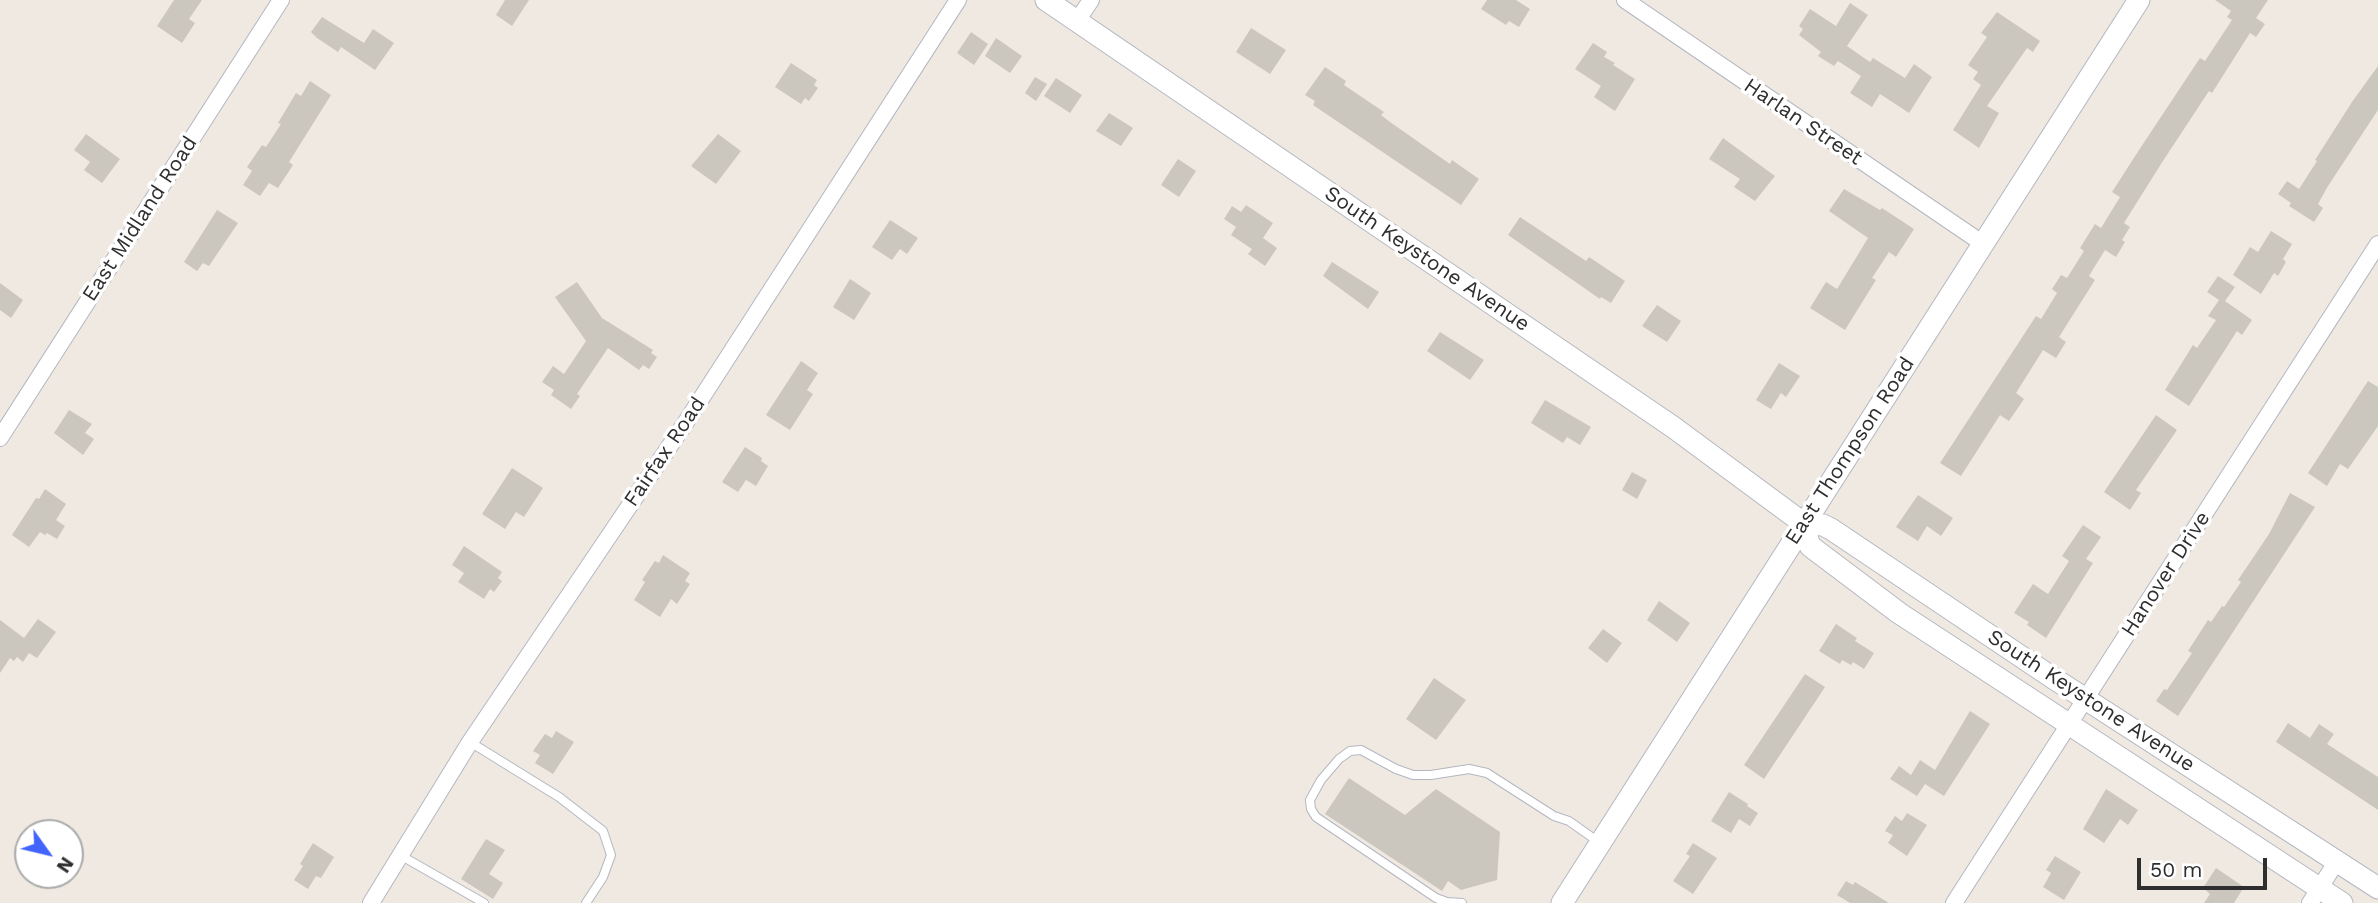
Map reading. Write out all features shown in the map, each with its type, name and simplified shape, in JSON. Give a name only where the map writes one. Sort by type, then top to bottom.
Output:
[{"type":"main road","name":"South Keystone Avenue","points":[[1046,0],[1673,427],[1803,523],[1823,525],[1831,529],[2378,888]]},
{"type":"main road","name":"East Thompson Road","points":[[1562,903],[2139,0]]},
{"type":"main road","name":"South Keystone Avenue","points":[[1803,523],[1810,545],[1899,613],[2069,724],[2315,896],[2342,903]]},
{"type":"street","name":"East Midland Road","points":[[0,438],[281,0]]},
{"type":"street","name":"Fairfax Road","points":[[371,903],[470,742],[688,419],[958,0]]},
{"type":"street","points":[[1077,21],[1091,0]]},
{"type":"street","name":"Harlan Street","points":[[1625,0],[1982,243]]},
{"type":"street","name":"Hanover Drive","points":[[1954,903],[2378,244]]},
{"type":"street","points":[[2315,896],[2337,861]]},
{"type":"lane","points":[[470,742],[559,797],[603,831],[611,855],[603,877],[586,903]]},
{"type":"lane","points":[[1462,903],[1436,898],[1326,824],[1311,809],[1310,800],[1321,780],[1339,759],[1350,751],[1361,750],[1413,775],[1469,769],[1487,773],[1554,816],[1569,821],[1600,843]]},
{"type":"lane","points":[[400,855],[484,903]]},
{"type":"building","points":[[174,0],[202,0],[189,19],[195,23],[182,43],[157,26]]},
{"type":"building","points":[[505,0],[529,0],[512,26],[496,15]]},
{"type":"building","points":[[1487,0],[1516,0],[1530,9],[1519,27],[1509,21],[1506,25],[1481,9]]},
{"type":"building","points":[[2215,0],[2268,0],[2256,18],[2265,24],[2256,37],[2250,33],[2212,93],[2209,91],[2161,164],[2124,223],[2130,227],[2116,257],[2105,250],[2089,276],[2095,280],[2059,337],[2066,342],[2056,358],[2043,350],[2016,393],[2024,399],[2009,421],[2000,415],[1961,476],[1940,463],[2036,316],[2041,319],[2057,293],[2052,289],[2061,275],[2067,278],[2084,251],[2080,248],[2095,224],[2101,228],[2120,197],[2112,192],[2139,150],[2200,58],[2205,61],[2232,20],[2227,17],[2231,11]]},
{"type":"building","points":[[1850,3],[1868,15],[1847,46],[1870,62],[1873,58],[1905,78],[1914,64],[1932,77],[1909,113],[1880,94],[1872,107],[1850,93],[1861,76],[1838,61],[1834,66],[1818,56],[1821,52],[1799,35],[1803,29],[1799,26],[1810,9],[1836,26]]},
{"type":"building","points":[[1997,12],[2040,41],[2033,52],[2027,48],[1987,106],[1999,113],[1979,148],[1953,130],[1981,85],[1973,79],[1978,72],[1968,65],[1987,37],[1981,33]]},
{"type":"building","points":[[322,17],[364,43],[373,29],[394,43],[375,70],[341,47],[338,52],[311,32]]},
{"type":"building","points":[[1251,28],[1286,50],[1270,74],[1236,52]]},
{"type":"building","points":[[971,32],[988,44],[974,65],[957,53]]},
{"type":"building","points":[[996,38],[1022,56],[1010,73],[985,56]]},
{"type":"building","points":[[1593,43],[1607,52],[1604,57],[1615,63],[1613,65],[1635,79],[1615,111],[1594,97],[1601,86],[1575,69]]},
{"type":"building","points":[[791,63],[817,80],[814,85],[818,88],[809,101],[805,98],[801,104],[775,87]]},
{"type":"building","points":[[2378,66],[2378,110],[2328,186],[2318,204],[2323,208],[2314,222],[2289,206],[2291,203],[2278,194],[2287,181],[2299,189],[2352,102]]},
{"type":"building","points":[[1325,67],[1346,81],[1344,85],[1384,112],[1381,115],[1390,122],[1450,164],[1452,160],[1479,179],[1461,205],[1313,105],[1315,101],[1305,95]]},
{"type":"building","points":[[1035,77],[1047,84],[1036,101],[1025,93]]},
{"type":"building","points":[[1056,78],[1082,95],[1070,113],[1044,96]]},
{"type":"building","points":[[310,81],[331,95],[289,162],[293,165],[278,188],[269,183],[260,196],[243,185],[252,171],[247,167],[262,145],[266,147],[296,93],[301,96]]},
{"type":"building","points":[[1109,113],[1133,128],[1121,146],[1096,131]]},
{"type":"building","points":[[86,134],[120,159],[102,183],[84,170],[90,162],[74,150]]},
{"type":"building","points":[[718,134],[741,151],[716,184],[691,166]]},
{"type":"building","points":[[1723,138],[1775,176],[1755,201],[1734,187],[1740,179],[1709,159]]},
{"type":"building","points":[[1178,159],[1196,171],[1179,197],[1161,185]]},
{"type":"building","points":[[1844,189],[1880,210],[1882,208],[1914,229],[1896,257],[1889,252],[1872,278],[1876,280],[1845,330],[1810,308],[1826,282],[1837,289],[1868,238],[1829,211]]},
{"type":"building","points":[[1246,205],[1273,223],[1263,238],[1277,248],[1265,266],[1248,254],[1252,249],[1231,235],[1236,227],[1224,219],[1232,206],[1241,212]]},
{"type":"building","points":[[217,210],[238,223],[209,266],[203,263],[197,271],[184,262]]},
{"type":"building","points":[[1520,217],[1586,261],[1589,257],[1625,281],[1611,303],[1601,297],[1600,299],[1508,235]]},
{"type":"building","points":[[890,220],[918,238],[907,254],[900,249],[892,260],[872,247]]},
{"type":"building","points":[[2271,231],[2292,244],[2283,259],[2286,262],[2278,276],[2274,273],[2261,294],[2233,275],[2250,247],[2258,252]]},
{"type":"building","points":[[1332,262],[1379,292],[1368,309],[1323,276]]},
{"type":"building","points":[[2218,276],[2235,287],[2225,301],[2252,320],[2242,335],[2237,331],[2189,406],[2165,390],[2193,345],[2197,348],[2216,320],[2208,316],[2219,300],[2207,292]]},
{"type":"building","points":[[850,279],[871,293],[854,320],[833,307]]},
{"type":"building","points":[[577,282],[602,318],[653,350],[651,353],[657,357],[649,369],[643,365],[639,370],[608,348],[577,394],[580,396],[571,409],[551,395],[554,390],[542,382],[553,366],[564,374],[586,341],[555,297]]},
{"type":"building","points":[[0,283],[23,300],[11,318],[0,310]]},
{"type":"building","points":[[1657,305],[1681,321],[1667,342],[1642,326]]},
{"type":"building","points":[[1440,332],[1484,360],[1470,380],[1427,351]]},
{"type":"building","points":[[801,361],[818,373],[807,390],[813,394],[790,430],[766,415]]},
{"type":"building","points":[[1779,363],[1800,376],[1786,397],[1781,393],[1771,409],[1756,400]]},
{"type":"building","points":[[2368,381],[2378,387],[2378,426],[2348,469],[2340,464],[2327,486],[2308,473]]},
{"type":"building","points":[[1545,400],[1591,427],[1580,445],[1567,437],[1563,443],[1531,423]]},
{"type":"building","points":[[69,410],[92,424],[85,433],[94,439],[83,455],[54,433]]},
{"type":"building","points":[[2156,415],[2177,430],[2136,490],[2141,493],[2130,510],[2104,492]]},
{"type":"building","points":[[745,447],[762,458],[761,461],[768,466],[756,486],[746,480],[738,492],[722,482]]},
{"type":"building","points":[[512,468],[543,488],[524,517],[516,512],[505,529],[482,514]]},
{"type":"building","points":[[1632,472],[1647,480],[1637,499],[1622,490]]},
{"type":"building","points":[[45,489],[66,504],[56,520],[65,526],[57,539],[40,532],[29,547],[12,535]]},
{"type":"building","points":[[2290,493],[2315,507],[2178,716],[2156,701],[2164,689],[2167,690],[2192,653],[2188,651],[2208,620],[2211,622],[2241,582],[2238,580],[2269,534]]},
{"type":"building","points":[[1918,495],[1953,518],[1941,536],[1927,526],[1918,541],[1896,527]]},
{"type":"building","points":[[2083,525],[2101,537],[2086,559],[2093,563],[2046,638],[2027,625],[2029,622],[2014,613],[2033,584],[2048,594],[2069,561],[2062,556]]},
{"type":"building","points":[[464,546],[502,572],[498,578],[502,581],[494,592],[490,589],[484,599],[458,582],[464,573],[452,565]]},
{"type":"building","points":[[663,555],[690,573],[685,581],[690,584],[677,604],[671,599],[660,617],[634,600],[645,582],[642,580],[655,561],[659,563]]},
{"type":"building","points":[[1659,601],[1690,623],[1677,642],[1647,620]]},
{"type":"building","points":[[38,619],[56,632],[37,658],[29,653],[23,662],[17,657],[14,661],[10,658],[0,673],[0,620],[24,638]]},
{"type":"building","points":[[1836,624],[1874,653],[1864,669],[1853,662],[1851,665],[1842,660],[1840,664],[1819,651]]},
{"type":"building","points":[[1603,629],[1622,643],[1607,663],[1588,648]]},
{"type":"building","points":[[1805,674],[1825,687],[1764,779],[1744,765]]},
{"type":"building","points":[[1434,678],[1466,700],[1436,740],[1406,719]]},
{"type":"building","points":[[1970,711],[1990,724],[1944,796],[1925,784],[1917,796],[1890,779],[1899,766],[1911,775],[1920,760],[1935,770]]},
{"type":"building","points":[[2288,723],[2310,738],[2319,724],[2334,734],[2327,744],[2378,777],[2378,810],[2276,742]]},
{"type":"building","points":[[556,731],[574,742],[553,774],[535,763],[540,755],[533,751],[545,734],[552,738]]},
{"type":"building","points":[[1349,778],[1405,815],[1436,789],[1500,832],[1497,880],[1461,890],[1448,881],[1442,891],[1325,814]]},
{"type":"building","points":[[2106,789],[2138,810],[2128,825],[2120,819],[2104,843],[2083,829]]},
{"type":"building","points":[[1729,792],[1758,813],[1750,826],[1739,819],[1731,833],[1711,821]]},
{"type":"building","points":[[1907,813],[1927,825],[1907,856],[1888,843],[1893,835],[1885,831],[1895,816],[1902,821]]},
{"type":"building","points":[[486,839],[505,850],[489,874],[503,883],[493,899],[461,879]]},
{"type":"building","points":[[313,843],[334,857],[321,878],[316,876],[308,889],[294,880]]},
{"type":"building","points":[[1693,843],[1717,858],[1693,894],[1673,881],[1690,856],[1686,854]]},
{"type":"building","points":[[2055,856],[2081,872],[2064,900],[2043,887],[2051,873],[2046,870]]},
{"type":"building","points":[[2216,868],[2244,887],[2234,903],[2204,903],[2210,894],[2203,888]]},
{"type":"building","points":[[1846,881],[1853,885],[1855,882],[1889,903],[1850,903],[1837,895]]}]
